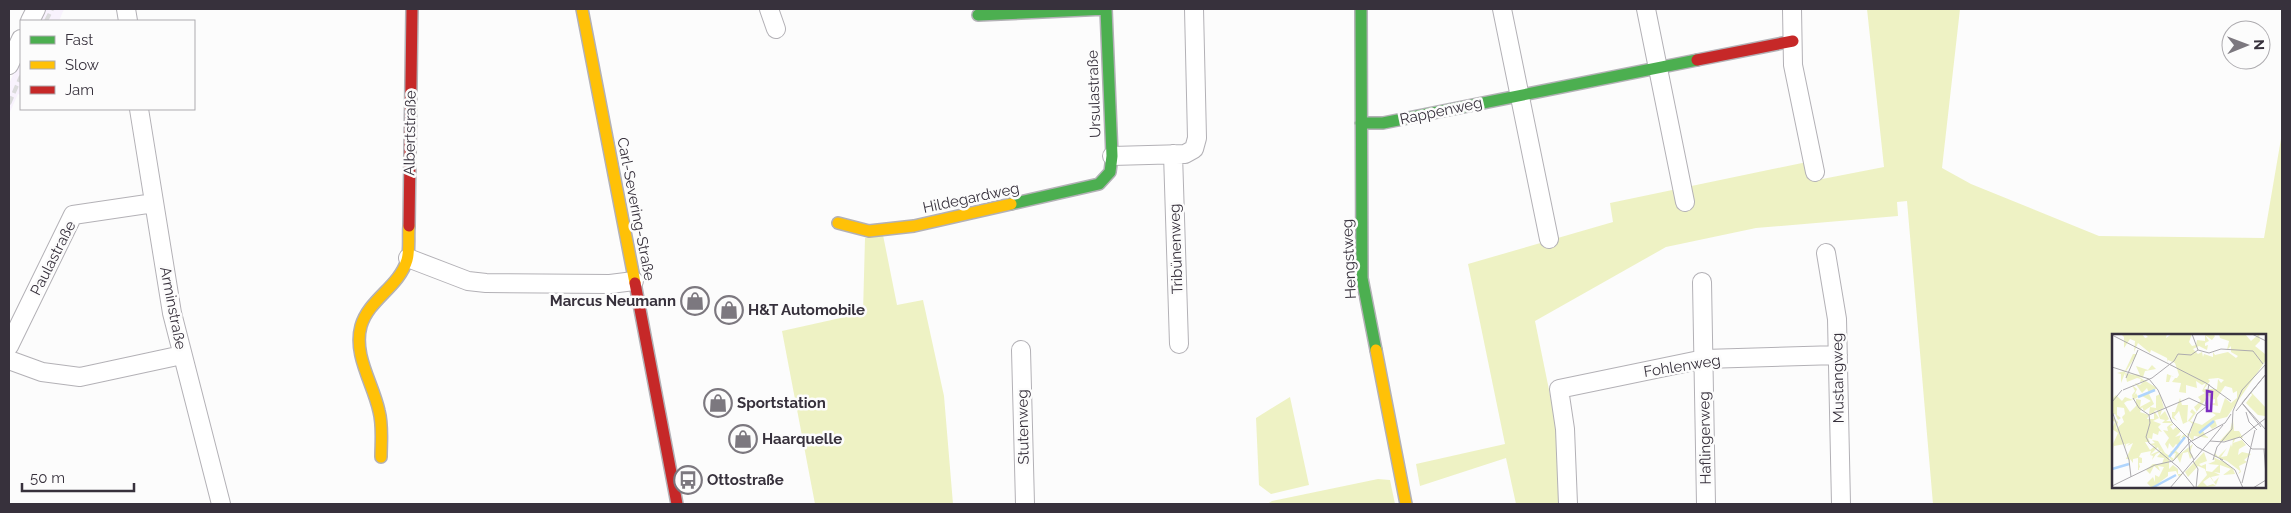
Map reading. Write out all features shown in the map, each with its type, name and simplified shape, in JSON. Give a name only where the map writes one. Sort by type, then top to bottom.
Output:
[{"type":"street","name":"Albertstraße","points":[[381,457],[381,421],[361,356],[359,338],[361,325],[367,312],[379,296],[406,269],[408,258],[412,9]]},
{"type":"street","name":"Carl-Severing-Straße","points":[[582,9],[677,504]]},
{"type":"street","points":[[769,9],[776,29]]},
{"type":"street","points":[[978,16],[1106,9]]},
{"type":"street","name":"Ursulastraße","points":[[1106,9],[1112,156],[1112,170],[1109,178]]},
{"type":"street","points":[[1112,156],[1186,154],[1194,149],[1197,138],[1194,9]]},
{"type":"street","name":"Hengstweg","points":[[1361,9],[1362,278],[1406,504]]},
{"type":"street","points":[[1502,9],[1549,239]]},
{"type":"street","points":[[1646,9],[1685,202]]},
{"type":"street","points":[[1792,9],[1793,65],[1815,172]]},
{"type":"street","name":"Rappenweg","points":[[1361,123],[1383,123],[1793,40]]},
{"type":"street","points":[[9,65],[20,41]]},
{"type":"street","name":"Arminstraße","points":[[139,110],[172,313],[221,504]]},
{"type":"street","name":"Tribünenweg","points":[[1174,154],[1179,344]]},
{"type":"street","name":"Hildegardweg","points":[[838,223],[868,230],[914,226],[1099,184],[1109,178]]},
{"type":"street","name":"Paulastraße","points":[[9,346],[74,216],[154,203]]},
{"type":"street","name":"Mustangweg","points":[[1826,253],[1837,319],[1842,504]]},
{"type":"street","points":[[408,258],[468,281],[486,283],[610,284],[634,280]]},
{"type":"street","name":"Haflingerweg","points":[[1702,282],[1706,504]]},
{"type":"street","name":"Stutenweg","points":[[1021,350],[1025,504]]},
{"type":"street","points":[[9,360],[42,372],[80,377],[182,355]]},
{"type":"street","name":"Fohlenweg","points":[[1568,504],[1565,429],[1559,389],[1704,359],[1838,355]]},
{"type":"shaded area","points":[[43,9],[64,9],[59,20],[38,20]]},
{"type":"shaded area","points":[[20,58],[20,95],[18,94],[9,114],[9,84]]},
{"type":"green space","points":[[1867,9],[1960,9],[1942,168],[1971,184],[2099,236],[2264,238],[2282,133],[2282,504],[1933,504],[1907,201],[1897,202],[1898,216],[1756,228],[1666,247],[1535,321],[1558,434],[1559,504],[1516,504],[1506,458],[1420,486],[1416,464],[1505,444],[1468,264],[1613,222],[1610,203],[1807,162],[1812,181],[1884,167]]},
{"type":"green space","points":[[883,235],[897,305],[923,300],[944,396],[953,504],[815,504],[782,331],[863,313],[865,238]]},
{"type":"green space","points":[[1290,397],[1309,485],[1271,494],[1259,485],[1256,418]]},
{"type":"green space","points":[[1378,479],[1390,480],[1395,504],[1267,504],[1272,501]]},
{"type":"railway","points":[[46,20],[52,9]]},
{"type":"railway","points":[[9,104],[20,78]]},
{"type":"traffic: fast","points":[[978,15],[1106,9],[1112,156],[1110,172],[1099,184],[1011,204]]},
{"type":"traffic: fast","points":[[1361,9],[1362,278],[1376,350]]},
{"type":"traffic: fast","points":[[1361,123],[1383,123],[1697,60]]},
{"type":"traffic: slow","points":[[582,9],[635,283]]},
{"type":"traffic: slow","points":[[838,223],[869,231],[914,226],[1011,204]]},
{"type":"traffic: slow","points":[[381,457],[380,417],[362,358],[359,337],[361,326],[370,308],[398,278],[403,269],[408,256],[409,226]]},
{"type":"traffic: slow","points":[[1376,350],[1406,504]]},
{"type":"traffic: jam","points":[[409,226],[412,9]]},
{"type":"traffic: jam","points":[[1697,60],[1793,41]]},
{"type":"traffic: jam","points":[[635,283],[677,504]]},
{"type":"place","name":"Marcus Neumann","points":[[695,301]]},
{"type":"place","name":"H&T Automobile","points":[[729,310]]},
{"type":"place","name":"Sportstation","points":[[718,403]]},
{"type":"place","name":"Haarquelle","points":[[743,439]]},
{"type":"place","name":"Ottostraße","points":[[688,480]]}]
